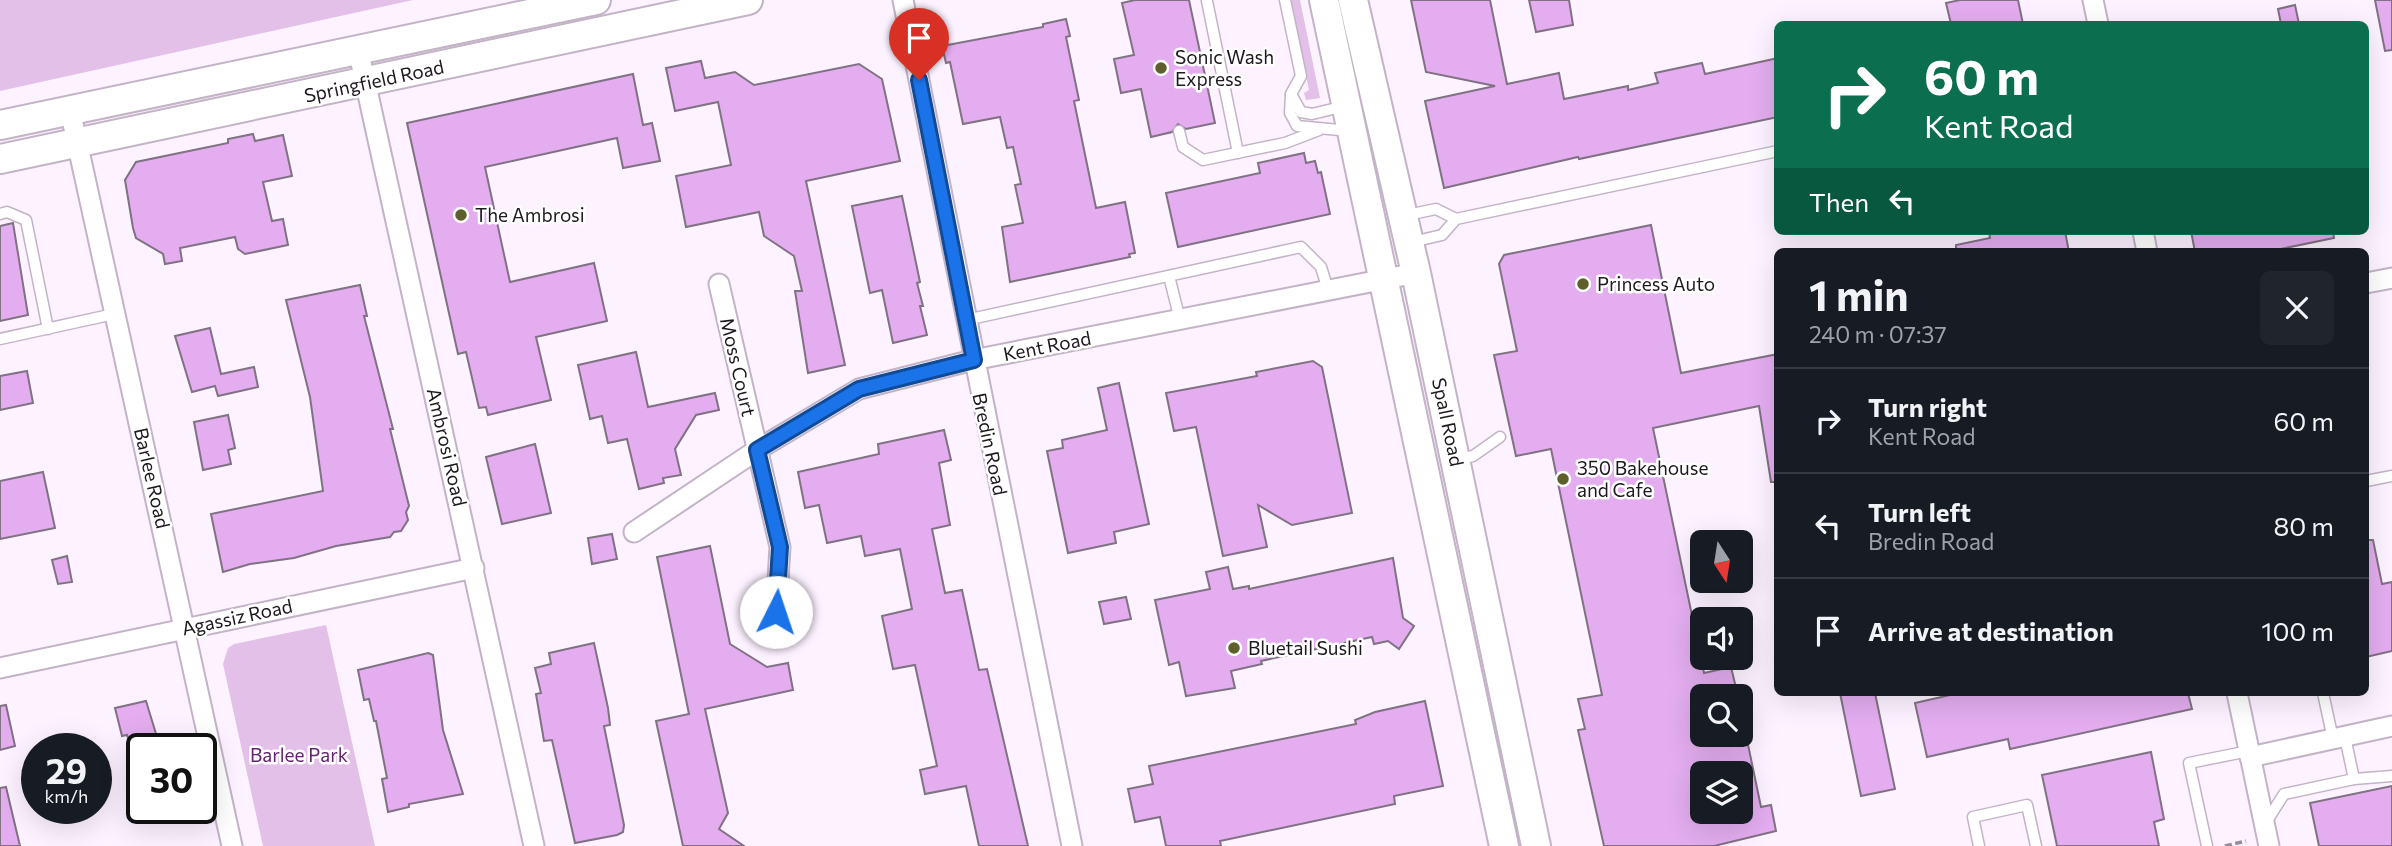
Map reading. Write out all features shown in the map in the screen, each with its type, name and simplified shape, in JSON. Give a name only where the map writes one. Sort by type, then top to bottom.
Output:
[{"type":"main road","name":"Springfield Road","points":[[0,125],[596,0]]},
{"type":"main road","name":"Springfield Road","points":[[0,159],[748,0]]},
{"type":"main road","name":"Spall Road","points":[[1324,0],[1504,846]]},
{"type":"main road","name":"Spall Road","points":[[1353,0],[1416,273],[1536,846]]},
{"type":"street","name":"Bredin Road","points":[[903,0],[1072,846]]},
{"type":"street","points":[[2093,0],[2097,21]]},
{"type":"street","name":"Ambrosi Road","points":[[358,49],[534,846]]},
{"type":"street","name":"Barlee Road","points":[[70,110],[186,627],[232,846]]},
{"type":"street","name":"Kent Road","points":[[635,532],[757,450],[859,389],[974,360],[1416,273]]},
{"type":"street","points":[[2369,282],[2392,278]]},
{"type":"street","name":"Moss Court","points":[[719,284],[780,547],[776,612]]},
{"type":"street","name":"Agassiz Road","points":[[0,668],[474,568]]},
{"type":"street","points":[[2238,696],[2269,846]]},
{"type":"street","points":[[2249,754],[2392,726]]},
{"type":"lane","points":[[1285,0],[1301,76],[1291,94],[1290,113],[1297,126],[1319,130]]},
{"type":"lane","points":[[1207,1],[1238,153]]},
{"type":"lane","points":[[1291,94],[1301,112],[1351,118]]},
{"type":"lane","points":[[1179,131],[1183,147],[1203,160],[1285,143],[1351,118]]},
{"type":"lane","points":[[1409,243],[1442,235],[1456,219],[1774,152]]},
{"type":"lane","points":[[1403,216],[1436,209],[1456,219]]},
{"type":"lane","points":[[0,214],[7,212],[26,220],[48,329]]},
{"type":"lane","points":[[965,320],[1301,247],[1321,267],[1328,290]]},
{"type":"lane","points":[[1169,276],[1180,320]]},
{"type":"lane","points":[[0,339],[114,314]]},
{"type":"lane","points":[[1456,459],[1473,456],[1500,438]]},
{"type":"lane","points":[[2369,480],[2392,476]]},
{"type":"lane","points":[[2324,696],[2354,779]]},
{"type":"lane","points":[[2207,846],[2189,764],[2249,754]]},
{"type":"lane","points":[[2265,825],[2284,794],[2354,779],[2392,776]]},
{"type":"lane","points":[[1979,846],[1973,817],[2028,805],[2036,846]]},
{"type":"path","points":[[2225,846],[2246,841]]},
{"type":"green space","points":[[0,0],[413,0],[0,91]]},
{"type":"green space","points":[[1291,0],[1300,0],[1320,98],[1306,100],[1304,93],[1309,90]]},
{"type":"green space","name":"Barlee Park","points":[[326,625],[375,846],[263,846],[223,664],[228,648],[234,644]]},
{"type":"building","name":"Sonic Wash Express","points":[[1135,0],[1189,0],[1215,123],[1186,129],[1178,124],[1172,132],[1151,137],[1141,89],[1121,93],[1114,59],[1134,55],[1122,3]]},
{"type":"building","points":[[1411,0],[1490,0],[1507,84],[1559,73],[1564,99],[1658,83],[1655,73],[1702,63],[1705,74],[1774,59],[1774,118],[1579,159],[1578,157],[1444,188],[1425,101],[1495,86],[1426,72]]},
{"type":"building","points":[[1529,0],[1569,0],[1573,25],[1536,32]]},
{"type":"building","points":[[1960,0],[2018,0],[2022,21],[1950,21],[1946,3]]},
{"type":"building","points":[[2375,0],[2392,0],[2392,50],[2385,51]]},
{"type":"building","points":[[2295,5],[2298,21],[2280,21],[2278,9]]},
{"type":"building","points":[[1066,19],[1070,36],[1066,37],[1079,100],[1074,101],[1096,208],[1125,202],[1135,253],[1129,254],[1130,257],[1010,282],[1002,227],[1023,223],[1015,185],[1021,184],[1013,147],[1007,148],[1000,117],[963,124],[950,62],[946,63],[942,46],[1043,27],[1043,24]]},
{"type":"building","points":[[701,61],[705,78],[735,72],[754,85],[859,64],[882,79],[900,161],[806,181],[845,365],[808,373],[795,291],[802,291],[794,256],[764,236],[759,212],[686,227],[676,176],[731,165],[718,102],[675,111],[666,68]]},
{"type":"building","name":"The Ambrosi","points":[[633,74],[643,125],[652,123],[660,161],[623,168],[617,138],[485,167],[510,282],[594,263],[607,321],[536,337],[551,400],[488,415],[486,407],[479,408],[466,352],[458,354],[407,123]]},
{"type":"building","points":[[253,134],[255,141],[283,135],[292,176],[263,182],[272,221],[283,219],[288,245],[245,254],[238,249],[235,237],[180,248],[182,261],[165,264],[163,254],[136,238],[133,228],[125,180],[136,162],[228,143],[228,139]]},
{"type":"building","points":[[1304,153],[1306,163],[1315,161],[1318,173],[1321,172],[1330,214],[1178,247],[1166,193],[1260,173],[1258,163]]},
{"type":"building","points":[[902,196],[920,282],[917,283],[923,306],[920,306],[927,335],[893,343],[882,290],[870,293],[852,206]]},
{"type":"building","points":[[13,223],[28,315],[0,321],[0,226]]},
{"type":"building","points":[[1651,225],[1681,373],[1774,355],[1774,482],[1771,482],[1759,406],[1653,428],[1690,607],[1690,670],[1703,670],[1704,673],[1732,670],[1735,684],[1690,684],[1690,747],[1748,747],[1751,761],[1690,761],[1690,824],[1753,824],[1753,769],[1761,807],[1771,805],[1776,831],[1714,846],[1604,846],[1578,730],[1585,729],[1578,699],[1602,695],[1551,449],[1516,456],[1494,355],[1517,351],[1499,264],[1504,255]]},
{"type":"building","points":[[1990,235],[2066,235],[2068,248],[1956,248],[1956,245],[1990,238]]},
{"type":"building","points":[[2192,235],[2334,235],[2334,238],[2285,248],[2194,248]]},
{"type":"building","points":[[360,285],[367,316],[364,316],[393,429],[390,429],[409,506],[406,512],[408,520],[401,531],[394,532],[390,537],[336,546],[294,558],[250,564],[223,572],[211,514],[323,491],[310,397],[286,300]]},
{"type":"building","points":[[210,328],[221,374],[254,367],[258,387],[218,396],[215,386],[192,392],[175,336]]},
{"type":"building","points":[[636,352],[648,407],[715,393],[719,410],[696,415],[675,449],[681,475],[663,478],[664,483],[639,489],[627,439],[608,443],[602,416],[590,419],[578,365]]},
{"type":"building","points":[[1313,361],[1322,367],[1352,513],[1292,525],[1258,505],[1267,547],[1223,556],[1196,427],[1174,431],[1166,393],[1257,376],[1256,372]]},
{"type":"building","points":[[27,371],[33,403],[0,410],[0,376]]},
{"type":"building","points":[[1119,383],[1149,524],[1114,532],[1116,543],[1068,553],[1047,451],[1063,448],[1062,440],[1107,430],[1098,388]]},
{"type":"building","points":[[228,415],[235,448],[228,450],[231,464],[203,470],[194,422]]},
{"type":"building","points":[[944,430],[951,460],[939,463],[950,525],[932,529],[945,593],[962,590],[979,670],[987,669],[1028,846],[979,846],[966,786],[925,794],[920,770],[937,766],[915,665],[893,669],[882,616],[912,609],[900,549],[865,556],[861,536],[827,543],[819,505],[805,508],[798,472],[879,454],[878,444]]},
{"type":"building","points":[[535,444],[551,513],[502,524],[486,457]]},
{"type":"building","points":[[43,472],[55,528],[0,539],[0,481]]},
{"type":"building","points":[[612,534],[617,559],[592,564],[588,538]]},
{"type":"building","points":[[2369,540],[2373,540],[2382,584],[2392,582],[2392,651],[2369,656]]},
{"type":"building","points":[[710,546],[730,644],[767,667],[788,663],[793,690],[705,709],[728,813],[719,829],[744,846],[683,846],[656,721],[689,714],[657,557]]},
{"type":"building","points":[[67,556],[72,582],[58,584],[52,560]]},
{"type":"building","points":[[1393,558],[1403,618],[1414,626],[1399,649],[1388,641],[1374,644],[1372,637],[1261,661],[1262,664],[1231,671],[1235,688],[1186,696],[1179,662],[1169,665],[1155,600],[1210,589],[1206,572],[1228,567],[1233,589],[1249,586],[1249,589]]},
{"type":"building","points":[[1126,597],[1131,619],[1104,624],[1099,602]]},
{"type":"building","points":[[594,643],[608,708],[610,725],[604,726],[624,825],[623,832],[617,835],[575,843],[552,740],[544,741],[536,694],[541,693],[535,668],[551,664],[549,653]]},
{"type":"building","points":[[428,653],[433,655],[443,730],[463,794],[409,804],[409,807],[388,812],[382,779],[387,778],[376,721],[369,699],[364,700],[358,670]]},
{"type":"building","points":[[1841,696],[1876,696],[1895,789],[1861,796]]},
{"type":"building","points":[[1946,696],[2189,696],[2192,709],[2010,749],[2008,739],[1927,757],[1915,703]]},
{"type":"building","points":[[146,701],[156,733],[126,733],[122,736],[115,708]]},
{"type":"building","points":[[1425,701],[1443,786],[1394,796],[1395,804],[1220,841],[1221,846],[1166,846],[1160,817],[1135,822],[1128,789],[1153,784],[1149,766],[1356,724],[1355,720],[1375,712]]},
{"type":"building","points":[[6,705],[15,746],[0,750],[0,706]]},
{"type":"building","points":[[2151,752],[2164,819],[2154,822],[2159,846],[2057,846],[2042,775]]},
{"type":"building","points":[[2392,786],[2392,846],[2319,846],[2310,803]]},
{"type":"building","points":[[6,787],[20,846],[0,846],[0,788]]},
{"type":"place","name":"Sonic Wash Express","points":[[1161,68]]},
{"type":"place","name":"The Ambrosi","points":[[461,215]]},
{"type":"place","name":"Princess Auto","points":[[1583,284]]},
{"type":"place","name":"350 Bakehouse and Cafe","points":[[1563,479]]},
{"type":"place","name":"Bluetail Sushi","points":[[1234,648]]},
{"type":"route","points":[[776,612],[780,547],[757,450],[859,389],[974,360],[919,80]]}]
